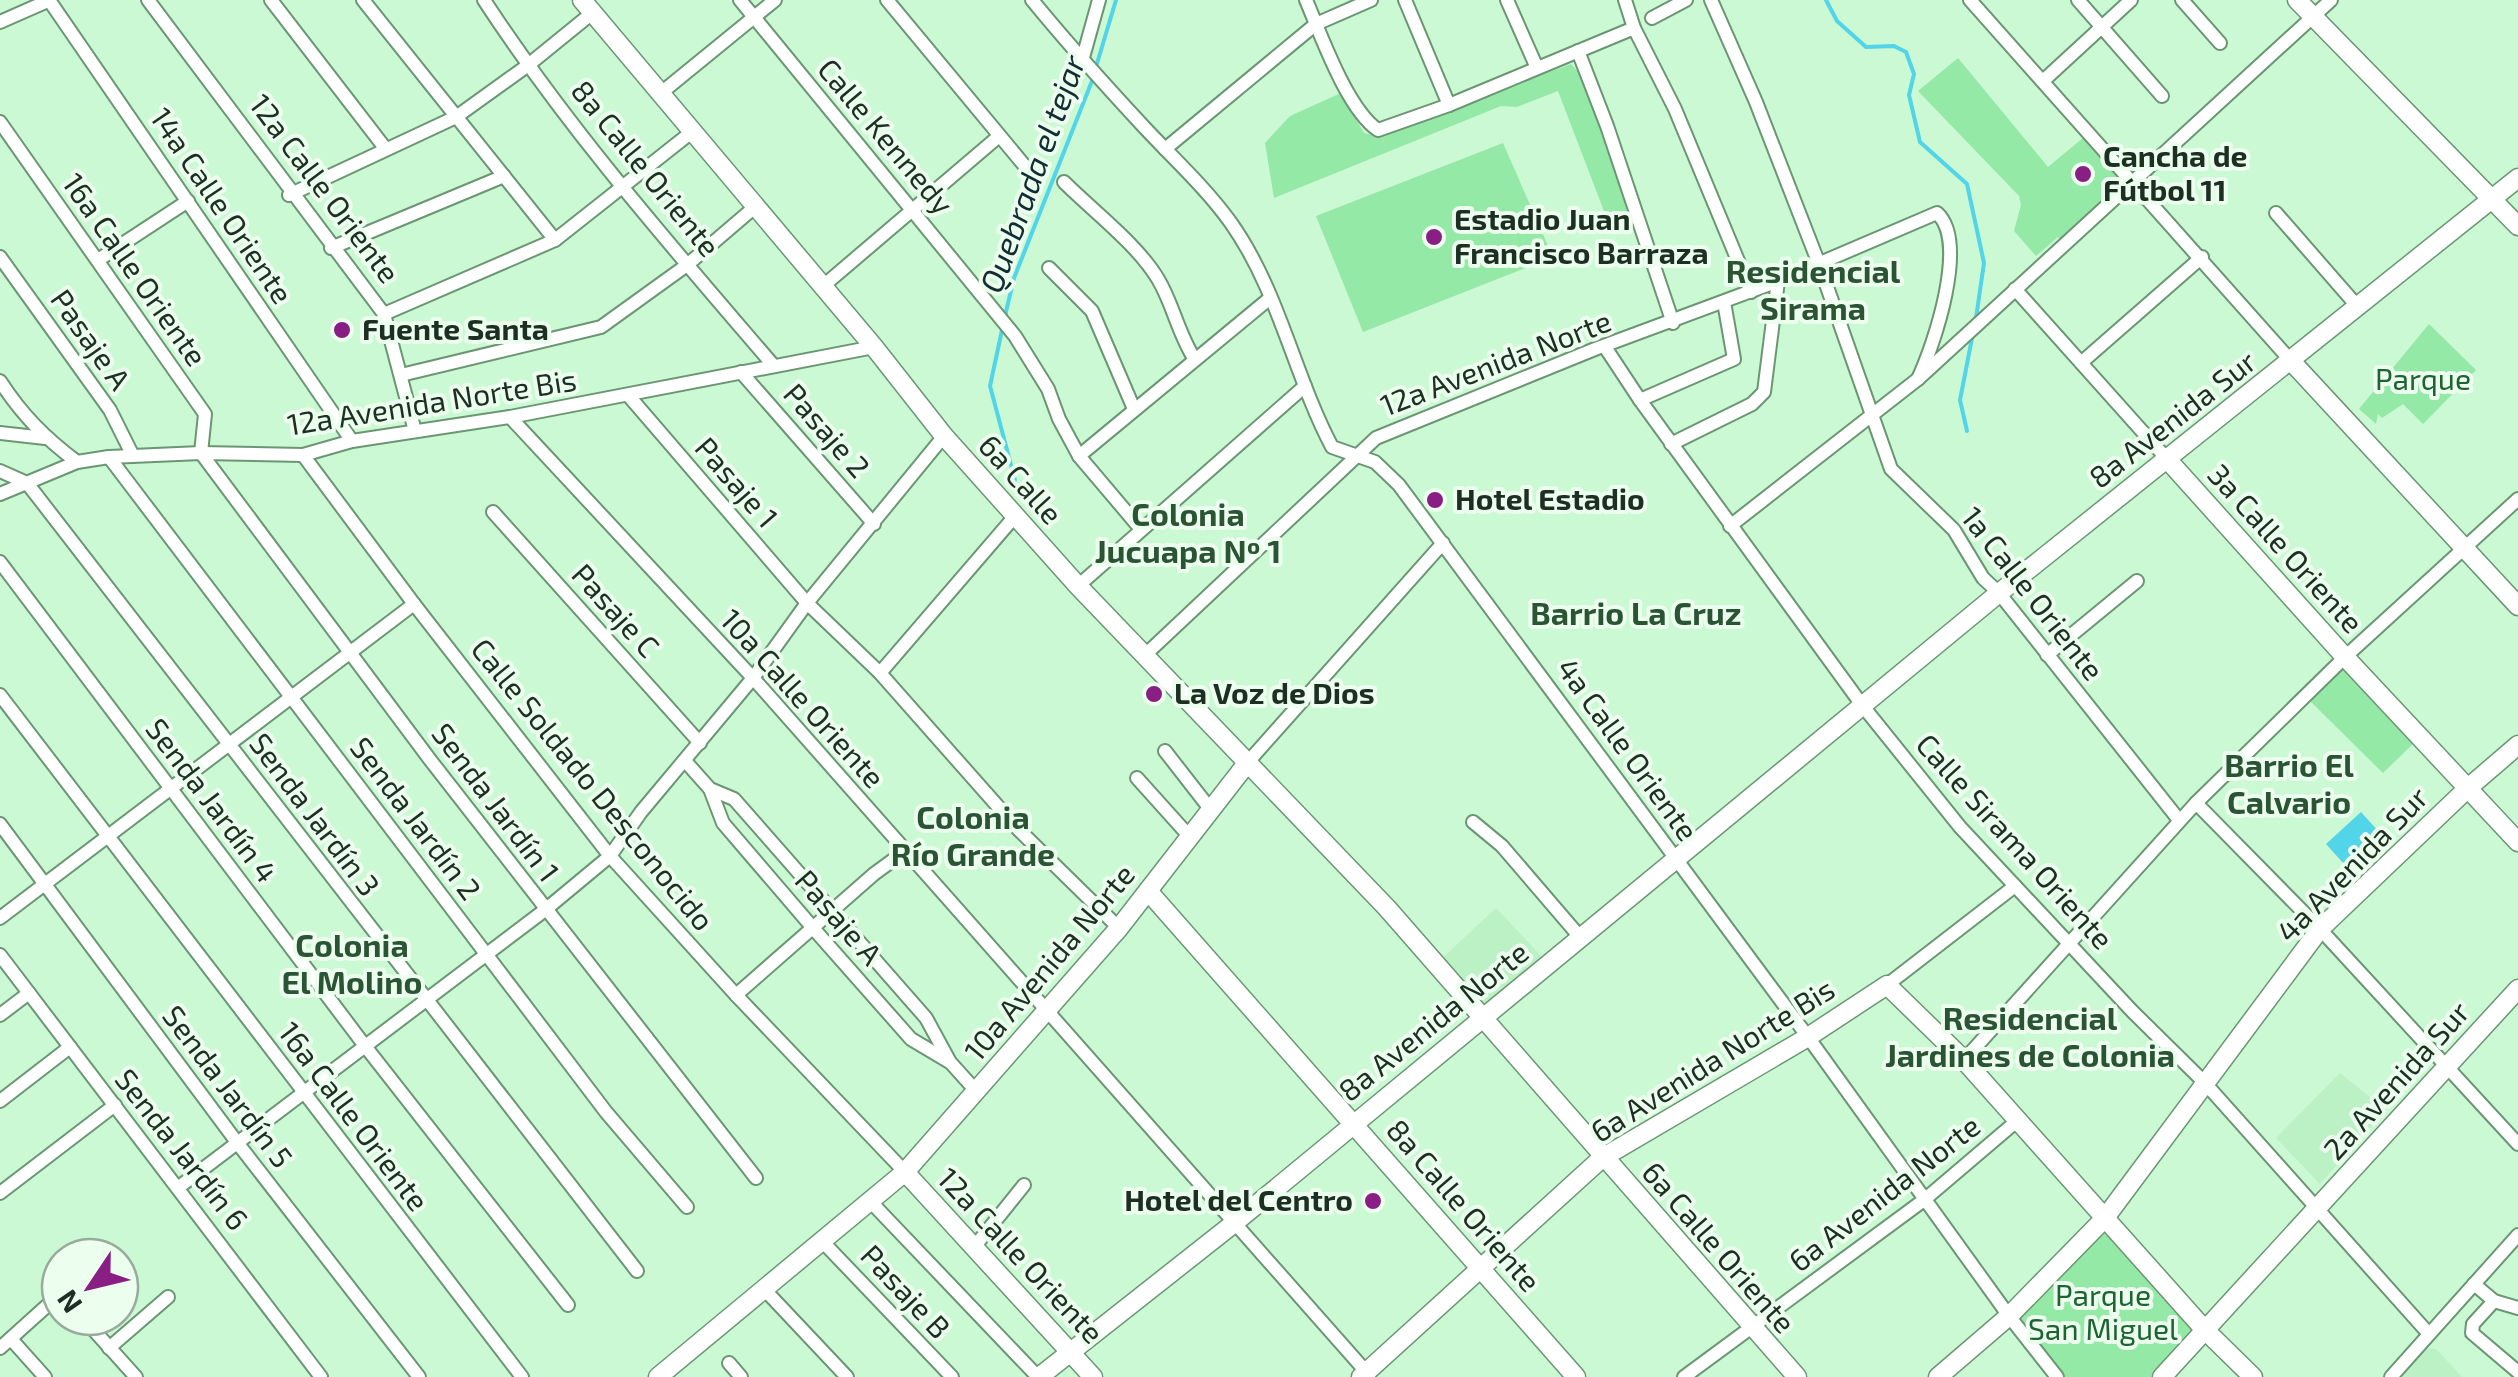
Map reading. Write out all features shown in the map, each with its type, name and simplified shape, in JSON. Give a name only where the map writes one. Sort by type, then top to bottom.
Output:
[{"type":"street","points":[[0,22],[49,0]]},
{"type":"street","name":"14a Calle Oriente","points":[[49,0],[352,442]]},
{"type":"street","name":"12a Calle Oriente","points":[[148,0],[290,195],[384,314],[415,431]]},
{"type":"street","points":[[271,0],[385,148]]},
{"type":"street","points":[[362,0],[555,240]]},
{"type":"street","name":"8a Calle Oriente","points":[[484,0],[527,66],[622,186],[773,365]]},
{"type":"street","name":"Calle Kennedy","points":[[740,0],[1004,321],[1048,389],[1059,419],[1080,456],[1140,528]]},
{"type":"street","points":[[660,93],[775,0]]},
{"type":"street","points":[[887,0],[1029,171]]},
{"type":"street","name":"4a Calle Oriente","points":[[1032,0],[1090,70],[1231,224],[1260,272],[1312,409],[1332,447],[1374,462],[1399,485],[2057,1377]]},
{"type":"street","points":[[1090,70],[1099,0]]},
{"type":"street","points":[[1306,0],[1366,122],[1378,130],[1450,105],[1634,28]]},
{"type":"street","points":[[1165,149],[1316,24],[1371,0]]},
{"type":"street","points":[[1404,0],[1450,105]]},
{"type":"street","points":[[1508,0],[1537,68]]},
{"type":"street","points":[[1624,0],[1675,109],[1751,292]]},
{"type":"street","points":[[1652,18],[1686,0]]},
{"type":"street","name":"1a Calle Oriente","points":[[1711,0],[1756,102],[1819,264],[1893,473],[1954,530],[1984,578],[2179,820]]},
{"type":"street","points":[[1970,0],[2292,361],[2518,606]]},
{"type":"street","points":[[2078,0],[2162,96]]},
{"type":"street","points":[[2043,80],[2130,0]]},
{"type":"street","points":[[2182,0],[2220,44]]},
{"type":"street","points":[[2297,0],[2314,8],[2518,226]]},
{"type":"street","points":[[1730,526],[1918,379],[2314,8],[2331,0]]},
{"type":"street","points":[[290,195],[456,117],[527,66],[586,7]]},
{"type":"street","name":"6a Calle","points":[[586,7],[874,347],[944,436],[1078,586],[1387,908],[1482,1020]]},
{"type":"street","points":[[1578,51],[1673,323]]},
{"type":"street","name":"16a Calle Oriente","points":[[0,122],[6,146],[98,260],[205,414],[200,453]]},
{"type":"street","points":[[384,314],[555,240],[693,131]]},
{"type":"street","points":[[822,287],[998,137]]},
{"type":"street","points":[[331,248],[504,176]]},
{"type":"street","name":"8a Avenida Sur","points":[[1862,705],[2518,178]]},
{"type":"street","points":[[1064,182],[1148,265],[1194,358]]},
{"type":"street","points":[[98,260],[188,201]]},
{"type":"street","points":[[401,375],[601,327],[687,265],[756,206]]},
{"type":"street","points":[[2276,212],[2358,307]]},
{"type":"street","name":"12a Avenida Norte","points":[[1144,656],[1376,438],[1778,282],[1932,213],[1942,216],[1950,248],[1934,344],[1918,379]]},
{"type":"street","name":"Pasaje A","points":[[0,256],[110,410],[133,456]]},
{"type":"street","points":[[2082,362],[2202,256]]},
{"type":"street","points":[[1048,268],[1092,311],[1134,410]]},
{"type":"street","points":[[1671,444],[1752,404],[1764,392],[1778,282]]},
{"type":"street","name":"3a Calle Oriente","points":[[2015,289],[2345,657],[2518,842]]},
{"type":"street","points":[[1080,456],[1270,298]]},
{"type":"street","points":[[1640,400],[1734,359],[1724,302]]},
{"type":"street","name":"Calle Sirama Oriente","points":[[1605,346],[1730,526],[1862,705],[1960,828],[2204,1082],[2430,1334]]},
{"type":"street","name":"12a Avenida Norte Bis","points":[[0,494],[77,462],[200,453],[303,455],[352,442],[628,396],[874,347]]},
{"type":"street","name":"Pasaje 2","points":[[741,372],[874,524]]},
{"type":"street","points":[[0,381],[23,415],[77,462]]},
{"type":"street","points":[[1078,586],[1305,386]]},
{"type":"street","name":"Pasaje 1","points":[[628,396],[806,603]]},
{"type":"street","name":"10a Calle Oriente","points":[[510,417],[753,678],[1366,1375]]},
{"type":"street","points":[[0,433],[45,438]]},
{"type":"street","points":[[179,1188],[239,1146],[610,856],[641,812],[753,678],[806,603],[944,436]]},
{"type":"street","name":"Senda Jardín 1","points":[[200,453],[545,910],[756,1178]]},
{"type":"street","name":"Calle Soldado Desconocido","points":[[303,455],[610,856],[905,1172]]},
{"type":"street","name":"Senda Jardín 2","points":[[108,457],[606,1112],[686,1208]]},
{"type":"street","points":[[0,471],[27,483]]},
{"type":"street","name":"Senda Jardín 3","points":[[27,483],[636,1271]]},
{"type":"street","points":[[1964,1060],[2179,820],[2345,657],[2518,499]]},
{"type":"street","name":"Pasaje C","points":[[493,512],[700,744]]},
{"type":"street","points":[[880,673],[1016,515]]},
{"type":"street","name":"10a Avenida Norte","points":[[658,1377],[905,1172],[1119,928],[1248,762],[1443,543]]},
{"type":"street","name":"Senda Jardín 4","points":[[0,562],[170,790],[568,1305]]},
{"type":"street","points":[[2048,654],[2138,580]]},
{"type":"street","points":[[806,603],[880,673],[1016,828],[1119,928]]},
{"type":"street","points":[[0,918],[414,604]]},
{"type":"street","name":"16a Calle Oriente","points":[[0,695],[522,1377]]},
{"type":"street","name":"8a Avenida Norte","points":[[1038,1377],[1232,1224],[1862,705]]},
{"type":"street","name":"4a Avenida Sur","points":[[1938,1377],[2009,1316],[2105,1218],[2320,930],[2468,788],[2518,746]]},
{"type":"street","points":[[1165,751],[1211,810]]},
{"type":"street","points":[[686,762],[710,789],[734,799],[926,1018],[950,1062],[977,1092]]},
{"type":"street","points":[[1137,778],[1190,837]]},
{"type":"street","name":"Pasaje A","points":[[710,789],[723,823],[911,1039],[950,1062]]},
{"type":"street","points":[[2196,804],[2320,930],[2518,1144]]},
{"type":"street","points":[[1473,822],[1502,846],[1580,938]]},
{"type":"street","name":"Senda Jardín 5","points":[[0,824],[239,1146],[419,1377]]},
{"type":"street","points":[[736,995],[904,852]]},
{"type":"street","name":"6a Avenida Norte Bis","points":[[1366,1375],[1602,1158],[1808,1037],[1887,985],[2015,886]]},
{"type":"street","name":"8a Calle Oriente","points":[[1148,891],[1576,1377]]},
{"type":"street","name":"Senda Jardín 6","points":[[0,956],[321,1377]]},
{"type":"street","points":[[1887,985],[1964,1060],[2204,1329],[2254,1377]]},
{"type":"street","name":"2a Avenida Sur","points":[[2162,1377],[2518,989]]},
{"type":"street","points":[[0,1015],[29,993]]},
{"type":"street","name":"6a Calle Oriente","points":[[1482,1020],[1796,1377]]},
{"type":"street","points":[[0,1100],[70,1047]]},
{"type":"street","points":[[0,1193],[114,1105]]},
{"type":"street","name":"6a Avenida Norte","points":[[1684,1377],[1924,1200],[2018,1120]]},
{"type":"street","name":"12a Calle Oriente","points":[[905,1172],[1093,1377]]},
{"type":"street","points":[[975,1246],[1024,1185]]},
{"type":"street","points":[[870,1202],[1038,1377]]},
{"type":"street","points":[[2391,1377],[2518,1235]]},
{"type":"street","name":"Pasaje B","points":[[822,1241],[952,1377]]},
{"type":"street","points":[[2474,1284],[2494,1301],[2518,1308]]},
{"type":"street","points":[[764,1289],[847,1377]]},
{"type":"street","points":[[109,1348],[168,1297]]},
{"type":"street","points":[[2494,1301],[2473,1324],[2472,1334],[2518,1372]]},
{"type":"street","points":[[40,1312],[6,1343],[45,1377]]},
{"type":"street","points":[[99,1337],[136,1377]]},
{"type":"street","points":[[728,1363],[741,1377]]},
{"type":"shaded area","points":[[1496,908],[1543,958],[1480,1012],[1436,964]]},
{"type":"shaded area","points":[[2340,1073],[2386,1110],[2320,1184],[2276,1138]]},
{"type":"shaded area","points":[[2427,1348],[2436,1349],[2462,1377],[2401,1377]]},
{"type":"green space","points":[[1958,58],[2048,167],[2089,133],[2132,181],[2064,243],[2058,237],[2036,256],[2014,231],[2021,205],[2019,196],[1918,91]]},
{"type":"green space","points":[[1571,64],[1581,75],[1629,211],[1607,219],[1558,91],[1517,107],[1501,106],[1274,198],[1265,143],[1290,116],[1341,93],[1364,133],[1378,136]]},
{"type":"green space","name":"Estadio Juan Francisco Barraza","points":[[1503,143],[1553,257],[1363,332],[1316,216]]},
{"type":"green space","name":"Parque","points":[[2429,324],[2476,370],[2423,424],[2403,404],[2382,418],[2378,414],[2376,424],[2359,409]]},
{"type":"green space","points":[[2341,660],[2420,737],[2383,773],[2305,696]]},
{"type":"green space","name":"Parque San Miguel","points":[[2105,1218],[2204,1329],[2162,1377],[2057,1377],[2009,1316]]},
{"type":"water","points":[[2361,812],[2379,832],[2344,864],[2326,844]]},
{"type":"waterway","name":"Quebrada el tejar","points":[[1096,67],[1116,0]]},
{"type":"waterway","points":[[1826,0],[1837,21],[1866,47],[1894,46],[1906,52],[1914,74],[1909,95],[1920,142],[1967,184],[1984,263],[1976,318]]},
{"type":"waterway","name":"Quebrada el tejar","points":[[1005,316],[1014,278],[1094,76]]},
{"type":"waterway","name":"Quebrada el tejar","points":[[1002,330],[990,386],[1015,480]]},
{"type":"waterway","points":[[1967,431],[1960,400],[1973,333]]},
{"type":"place","name":"Cancha de Fútbol 11","points":[[2083,174]]},
{"type":"place","name":"Estadio Juan Francisco Barraza","points":[[1434,237]]},
{"type":"place","name":"Fuente Santa","points":[[342,330]]},
{"type":"place","name":"Hotel Estadio","points":[[1435,500]]},
{"type":"place","name":"La Voz de Dios","points":[[1154,694]]},
{"type":"place","name":"Hotel del Centro","points":[[1373,1201]]},
{"type":"district","name":"Residencial Sirama","points":[[1813,290]]},
{"type":"district","name":"Colonia Jucuapa Nº 1","points":[[1188,534]]},
{"type":"district","name":"Barrio La Cruz","points":[[1636,614]]},
{"type":"district","name":"Barrio El Calvario","points":[[2289,784]]},
{"type":"district","name":"Colonia Río Grande","points":[[973,836]]},
{"type":"district","name":"Colonia El Molino","points":[[352,964]]},
{"type":"district","name":"Residencial Jardines de Colonia","points":[[2030,1038]]}]
